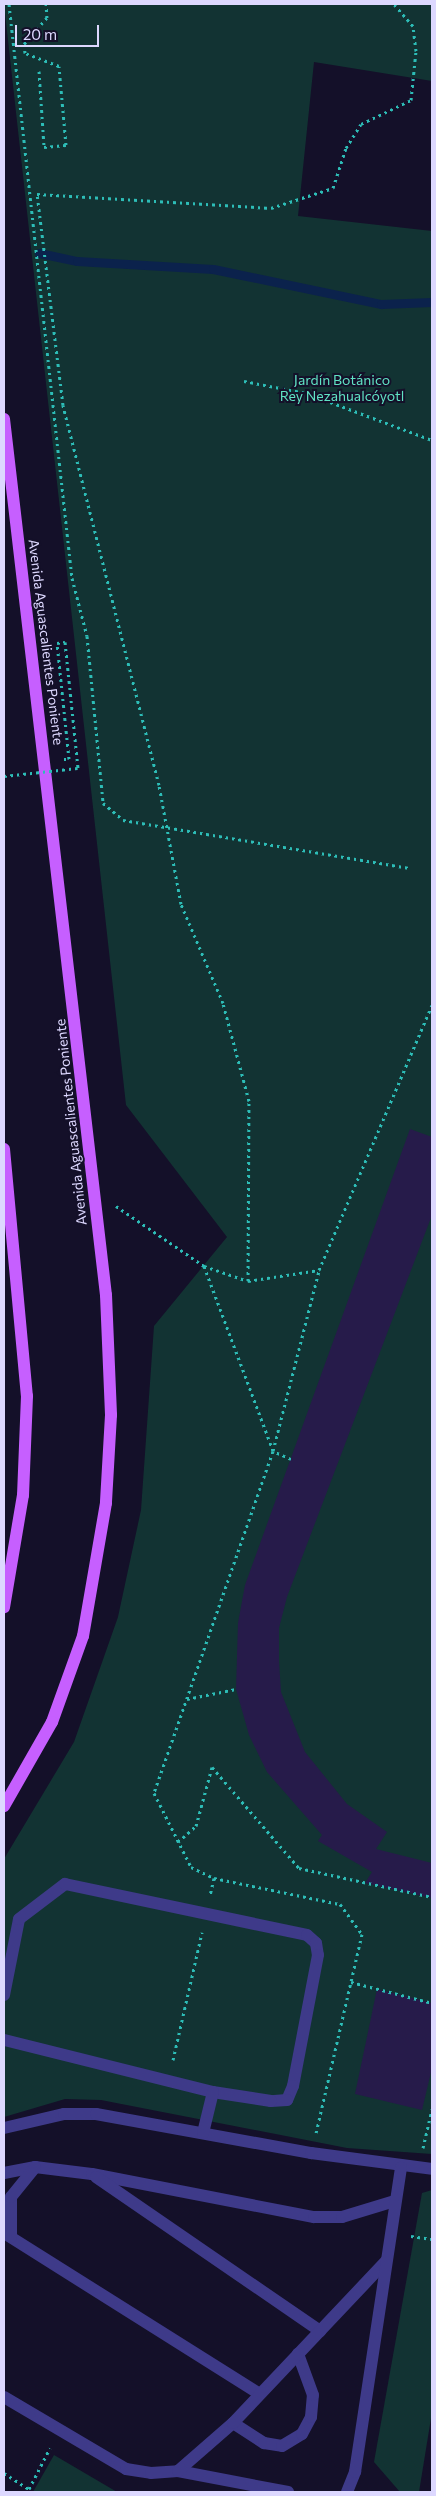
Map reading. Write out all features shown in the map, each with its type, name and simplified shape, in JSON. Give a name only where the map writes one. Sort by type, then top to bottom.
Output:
[{"type":"main road","name":"Avenida Aguascalientes Poniente","points":[[4,418],[94,1192],[110,1345],[112,1415],[106,1503],[93,1592],[83,1636],[56,1713],[4,1806]]},
{"type":"main road","points":[[4,1148],[27,1396],[23,1494],[4,1607]]},
{"type":"lane","points":[[4,1995],[19,1919],[65,1884],[308,1935],[316,1943],[318,1954],[293,2086],[287,2100],[271,2101],[213,2092],[4,2040]]},
{"type":"lane","points":[[204,2133],[213,2092]]},
{"type":"lane","points":[[4,2128],[64,2114],[96,2114],[401,2167],[432,2169]]},
{"type":"lane","points":[[4,2173],[35,2167],[92,2174],[314,2217],[342,2217],[395,2201]]},
{"type":"lane","points":[[35,2167],[11,2197],[7,2235],[260,2394]]},
{"type":"lane","points":[[347,2492],[355,2472],[401,2167]]},
{"type":"lane","points":[[92,2174],[320,2331]]},
{"type":"lane","points":[[178,2470],[233,2423],[386,2261]]},
{"type":"lane","points":[[233,2423],[264,2443],[282,2446],[302,2434],[311,2416],[313,2395],[298,2354]]},
{"type":"lane","points":[[4,2397],[126,2469],[151,2474],[178,2470],[288,2492]]},
{"type":"path","points":[[9,4],[72,578],[87,636],[103,803],[123,820],[411,868]]},
{"type":"path","points":[[39,71],[44,147],[66,145],[59,66],[25,54],[24,44],[48,18],[46,4]]},
{"type":"path","points":[[248,1282],[249,1101],[223,1003],[181,904],[167,827],[63,405],[37,194],[271,208],[333,188],[346,148],[361,124],[411,100],[416,51],[413,26],[394,4]]},
{"type":"path","points":[[244,381],[306,393],[432,440]]},
{"type":"path","points":[[4,776],[78,768],[66,642],[57,643],[69,759]]},
{"type":"path","points":[[168,2080],[214,1878],[191,1867],[154,1793],[272,1451],[319,1270],[432,1005]]},
{"type":"path","points":[[94,1192],[204,1266],[248,1282],[319,1270]]},
{"type":"path","points":[[204,1266],[272,1451],[291,1460]]},
{"type":"path","points":[[186,1699],[236,1690]]},
{"type":"path","points":[[178,1842],[196,1826],[212,1767],[300,1868],[432,1897]]},
{"type":"path","points":[[351,1982],[432,2003]]},
{"type":"path","points":[[417,2169],[432,2110]]},
{"type":"path","points":[[4,2473],[29,2489],[52,2444],[60,2449]]},
{"type":"green space","name":"Jardín Botánico Rey Nezahualcóyotl","points":[[4,4],[432,4],[432,81],[314,62],[298,216],[432,231],[432,2154],[347,2148],[101,2100],[65,2099],[4,2117],[4,1859],[74,1742],[118,1617],[141,1510],[154,1326],[227,1237],[126,1105]]},
{"type":"green space","points":[[432,2190],[432,2412],[419,2492],[400,2492],[374,2462],[422,2193]]},
{"type":"green space","points":[[54,2455],[117,2492],[33,2492]]},
{"type":"building","points":[[410,1129],[432,1137],[432,1215],[287,1597],[279,1628],[279,1661],[281,1692],[305,1752],[347,1804],[387,1832],[376,1849],[432,1863],[432,1898],[365,1883],[372,1872],[318,1841],[322,1835],[267,1772],[249,1735],[236,1689],[238,1623],[245,1585]]},
{"type":"building","points":[[377,1989],[432,2003],[432,2068],[422,2110],[355,2094]]},
{"type":"waterway","points":[[39,253],[77,261],[213,269],[381,304],[432,302]]}]
